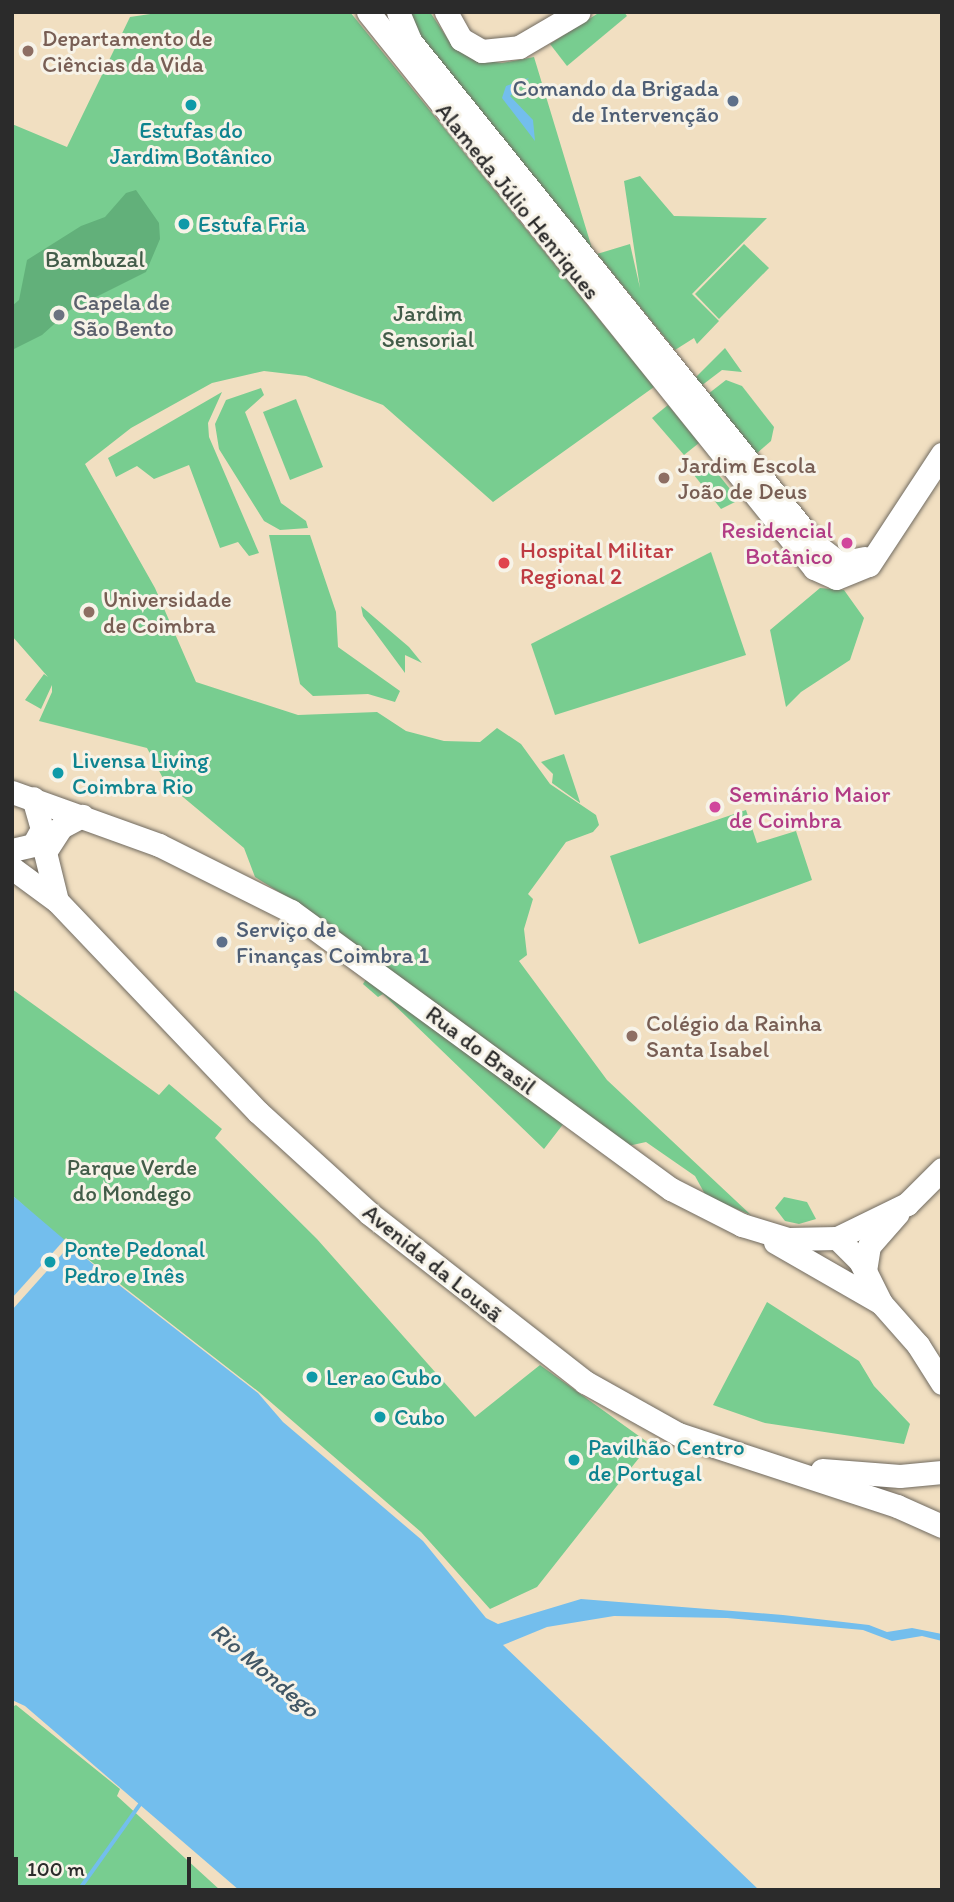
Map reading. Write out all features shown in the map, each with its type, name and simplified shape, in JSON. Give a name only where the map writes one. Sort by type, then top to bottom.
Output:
[{"type":"main road","name":"Alameda Júlio Henriques","points":[[368,12],[511,180],[766,497],[832,560],[859,561],[890,536],[942,454]]},
{"type":"main road","name":"Alameda Júlio Henriques","points":[[398,12],[411,41],[511,180]]},
{"type":"main road","points":[[446,12],[461,39],[482,51],[519,47],[579,12]]},
{"type":"main road","points":[[12,850],[33,845],[41,828],[23,795]]},
{"type":"main road","name":"Rua do Brasil","points":[[23,795],[172,851],[291,911],[660,1182],[742,1225],[788,1239],[837,1238],[907,1204],[942,1169]]},
{"type":"main road","points":[[57,901],[45,852],[61,827],[82,816]]},
{"type":"main road","name":"Avenida da Lousã","points":[[12,868],[57,901],[258,1112],[370,1214],[543,1351],[615,1400],[667,1429],[721,1451],[774,1464],[942,1526]]},
{"type":"main road","points":[[865,1271],[869,1246],[907,1204]]},
{"type":"main road","points":[[742,1225],[881,1303]]},
{"type":"main road","points":[[837,1238],[852,1249],[881,1303],[918,1345],[942,1383]]},
{"type":"main road","points":[[774,1464],[854,1474],[942,1472]]},
{"type":"green space","name":"Universidade de Coimbra","points":[[164,12],[350,12],[654,387],[493,502],[383,405],[306,376],[264,371],[212,383],[131,428],[85,464],[155,588],[196,682],[298,715],[377,712],[406,731],[444,741],[480,742],[497,728],[521,744],[550,784],[596,815],[599,825],[593,832],[566,842],[528,894],[533,899],[524,929],[527,955],[519,961],[607,1080],[751,1215],[706,1196],[695,1176],[646,1142],[628,1146],[314,914],[255,877],[244,848],[165,782],[147,748],[39,721],[52,692],[52,685],[41,709],[25,700],[44,674],[48,677],[12,636],[12,124],[67,147],[130,17]]},
{"type":"green space","points":[[408,12],[430,12],[451,44],[472,59],[502,63],[534,57],[594,255],[413,30]]},
{"type":"green space","points":[[600,12],[624,12],[627,16],[567,66],[550,44]]},
{"type":"green space","points":[[640,176],[674,216],[767,218],[692,294],[719,321],[697,344],[694,338],[675,350],[597,254],[630,244],[640,288],[624,181]]},
{"type":"green space","name":"Bambuzal","points":[[136,190],[159,223],[160,239],[146,272],[70,310],[42,335],[12,350],[12,306],[19,300],[27,260],[81,226],[105,217],[126,193]]},
{"type":"green space","points":[[744,244],[769,268],[719,319],[695,294]]},
{"type":"green space","points":[[725,348],[742,372],[722,370],[701,386],[696,377]]},
{"type":"green space","points":[[726,380],[742,386],[774,427],[771,441],[756,454],[708,394]]},
{"type":"green space","points":[[261,388],[264,395],[245,412],[281,503],[306,521],[308,528],[280,530],[264,521],[219,449],[215,424],[226,400]]},
{"type":"green space","points":[[222,392],[208,423],[209,437],[259,553],[249,556],[238,542],[220,548],[189,465],[154,479],[137,466],[116,477],[108,458]]},
{"type":"green space","points":[[296,399],[323,467],[290,480],[263,412]]},
{"type":"green space","points":[[668,405],[699,443],[684,455],[652,418]]},
{"type":"green space","points":[[709,463],[739,500],[721,509],[694,475]]},
{"type":"green space","points":[[269,535],[310,535],[336,612],[338,647],[400,691],[395,702],[368,694],[313,696],[300,684]]},
{"type":"green space","points":[[711,552],[746,655],[555,715],[531,644]]},
{"type":"green space","points":[[820,588],[844,590],[864,618],[850,660],[801,692],[786,707],[770,630]]},
{"type":"green space","points":[[361,606],[409,647],[422,663],[405,655],[405,673],[363,616]]},
{"type":"green space","points":[[564,754],[580,803],[552,783],[553,774],[541,762]]},
{"type":"green space","points":[[746,810],[757,843],[796,831],[812,880],[639,944],[610,856]]},
{"type":"green space","points":[[368,976],[564,1123],[544,1149],[383,994],[378,997],[363,984]]},
{"type":"green space","name":"Parque Verde do Mondego","points":[[12,989],[159,1095],[169,1084],[222,1129],[215,1138],[317,1239],[475,1417],[540,1365],[650,1444],[537,1587],[490,1609],[421,1532],[259,1392],[48,1228],[12,1195]]},
{"type":"green space","points":[[784,1197],[807,1202],[816,1219],[799,1224],[785,1221],[775,1208]]},
{"type":"green space","points":[[767,1302],[859,1361],[874,1386],[910,1424],[904,1444],[765,1423],[713,1405]]},
{"type":"green space","points":[[16,1705],[120,1789],[117,1796],[220,1890],[12,1890],[12,1707]]},
{"type":"water","points":[[529,78],[510,96],[533,120],[535,141],[502,98],[506,86]]},
{"type":"water","name":"Rio Mondego","points":[[12,1195],[101,1271],[258,1393],[283,1422],[423,1541],[486,1618],[498,1624],[581,1599],[783,1615],[869,1625],[887,1632],[912,1628],[942,1634],[942,1641],[922,1636],[892,1641],[863,1630],[727,1618],[614,1616],[547,1627],[503,1645],[759,1890],[239,1890],[25,1706],[12,1700]]},
{"type":"pier","name":"Ponte Pedonal Pedro e Inês","points":[[66,1238],[72,1243],[12,1310],[12,1298]]},
{"type":"waterway","points":[[79,1890],[141,1803]]},
{"type":"place","name":"Departamento de Ciências da Vida","points":[[28,51]]},
{"type":"place","name":"Comando da Brigada de Intervenção","points":[[733,101]]},
{"type":"place","name":"Estufas do Jardim Botânico","points":[[191,105]]},
{"type":"place","name":"Estufa Fria","points":[[184,224]]},
{"type":"place","name":"Capela de São Bento","points":[[59,315]]},
{"type":"place","name":"Jardim Escola João de Deus","points":[[664,478]]},
{"type":"place","name":"Residencial Botânico","points":[[847,543]]},
{"type":"place","name":"Hospital Militar Regional 2","points":[[504,563]]},
{"type":"place","name":"Universidade de Coimbra","points":[[89,612]]},
{"type":"place","name":"Livensa Living Coimbra Rio","points":[[58,773]]},
{"type":"place","name":"Seminário Maior de Coimbra","points":[[715,807]]},
{"type":"place","name":"Serviço de Finanças Coimbra 1","points":[[222,942]]},
{"type":"place","name":"Colégio da Rainha Santa Isabel","points":[[632,1036]]},
{"type":"place","name":"Ponte Pedonal Pedro e Inês","points":[[50,1262]]},
{"type":"place","name":"Ler ao Cubo","points":[[312,1377]]},
{"type":"place","name":"Cubo","points":[[380,1417]]},
{"type":"place","name":"Pavilhão Centro de Portugal","points":[[574,1460]]},
{"type":"park label","name":"Jardim Sensorial","points":[[428,326]]}]
